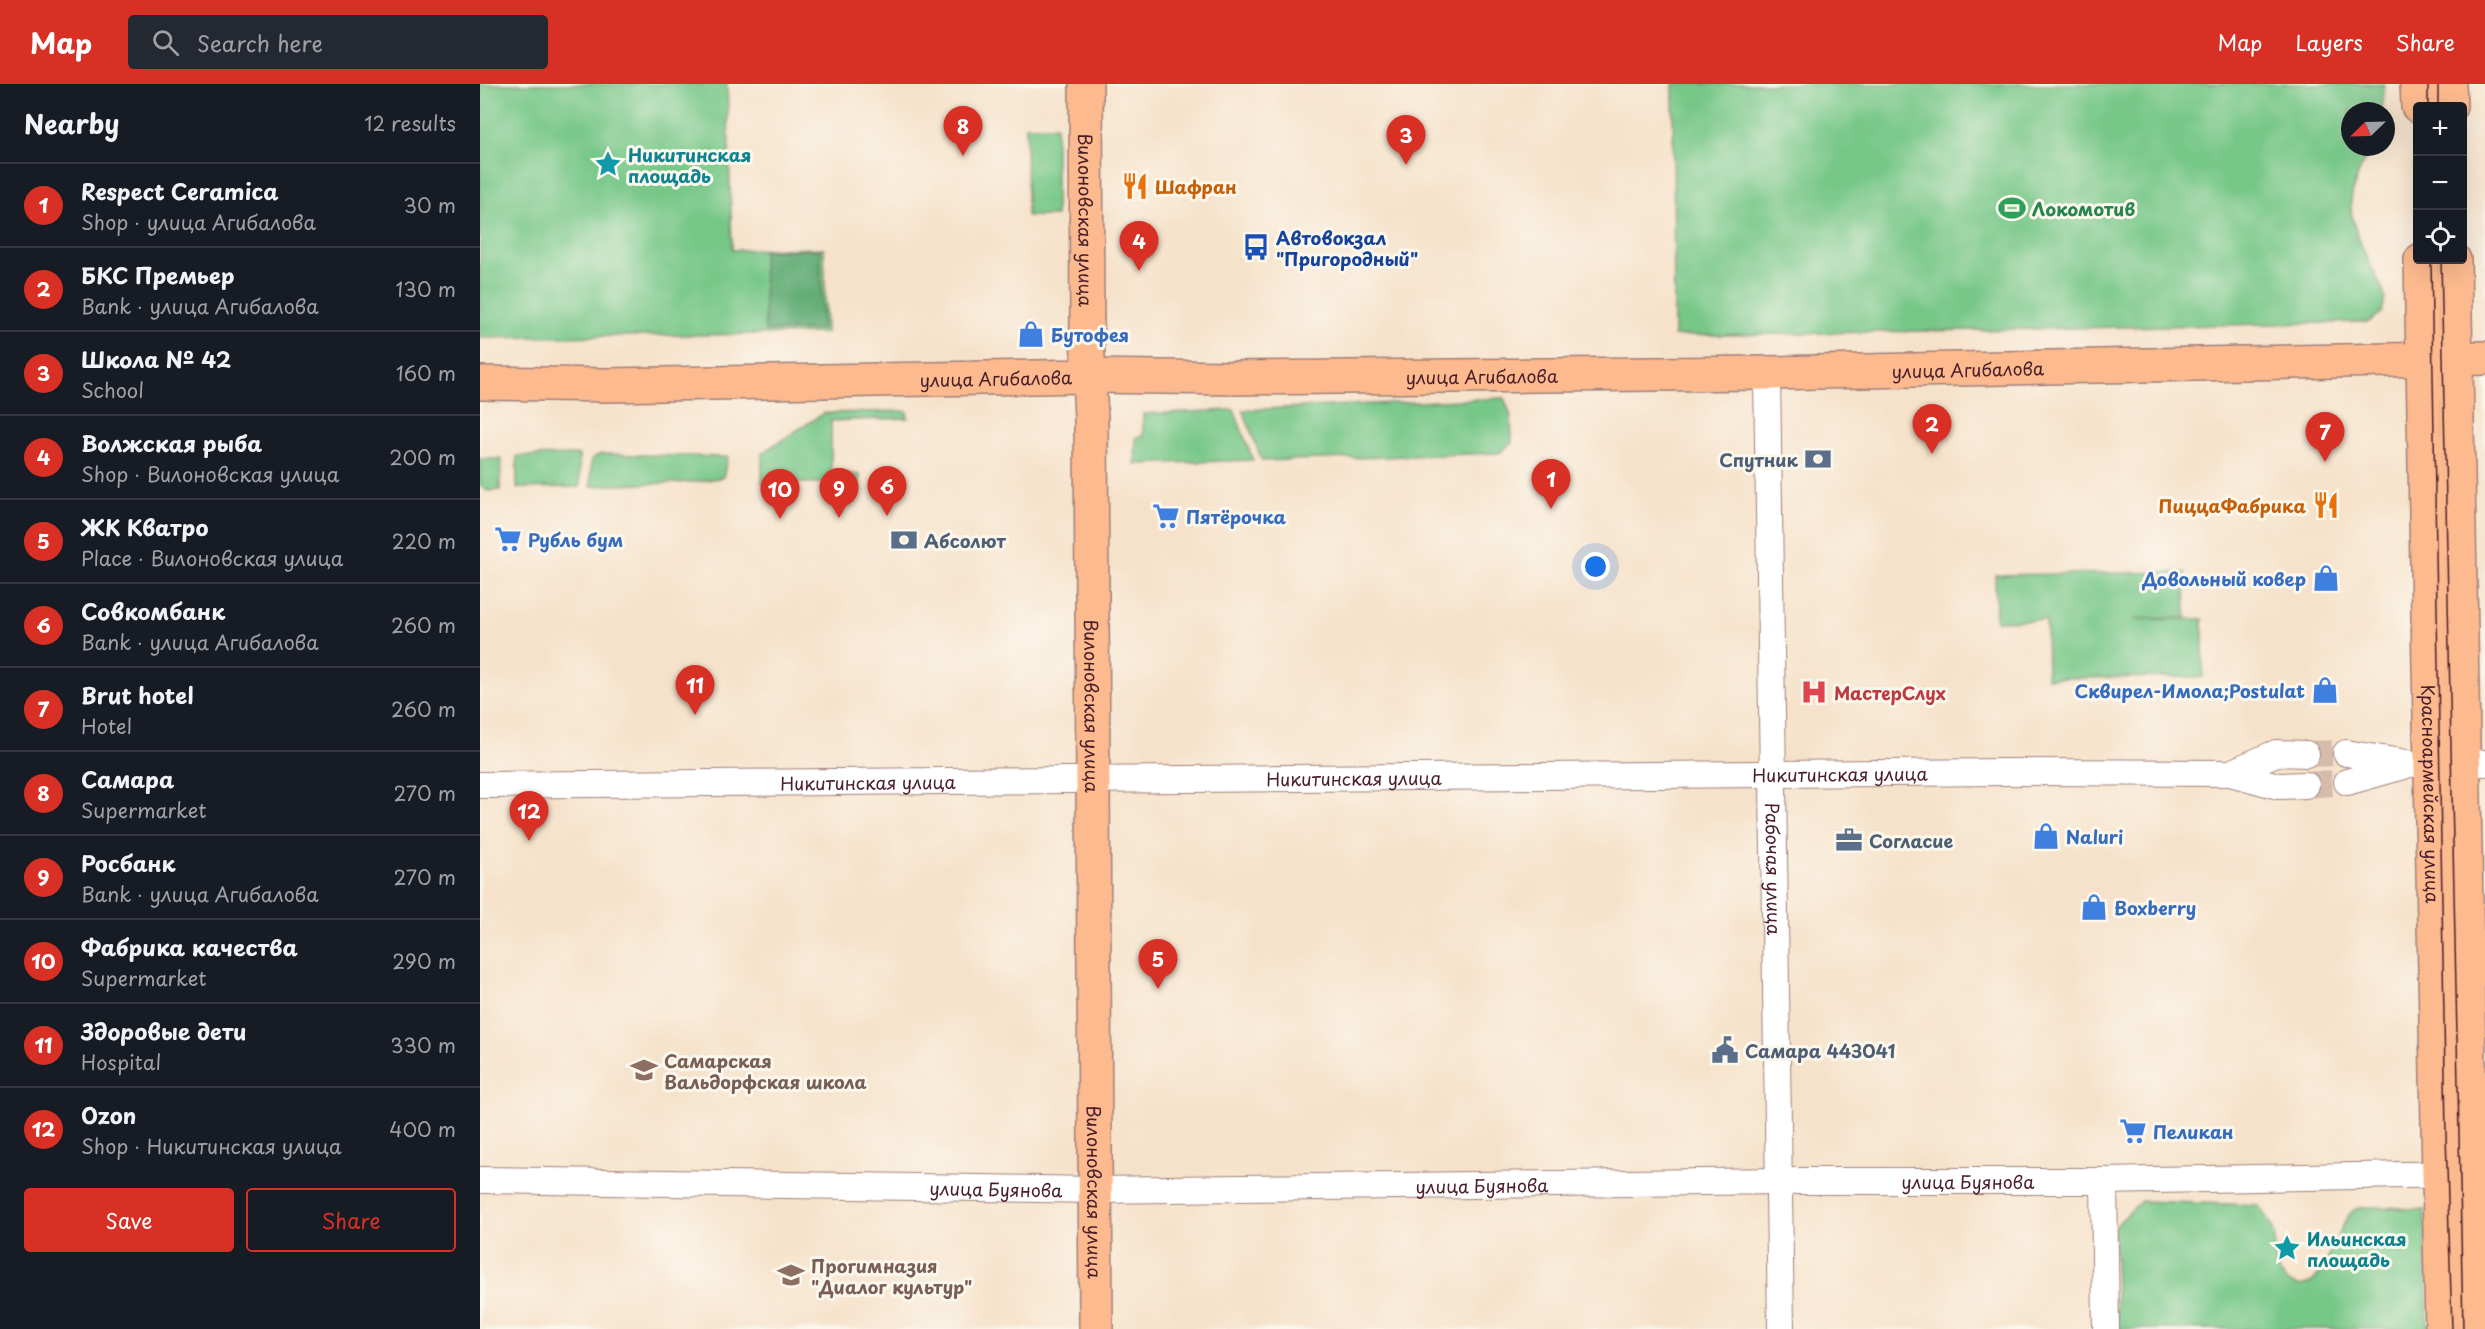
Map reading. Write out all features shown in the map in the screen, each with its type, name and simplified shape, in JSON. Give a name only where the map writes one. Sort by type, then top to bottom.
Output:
[{"type":"main road","name":"Вилоновская улица","points":[[1086,84],[1087,335],[1090,376],[1094,781],[1096,1329]]},
{"type":"main road","points":[[2417,84],[2418,102]]},
{"type":"main road","points":[[2449,84],[2450,102]]},
{"type":"main road","name":"Красноармейская улица","points":[[2421,264],[2422,764],[2439,1174],[2442,1329]]},
{"type":"main road","name":"Красноармейская улица","points":[[2455,264],[2470,358],[2478,1173],[2474,1329]]},
{"type":"main road","name":"улица Агибалова","points":[[480,383],[607,385],[1090,376],[1232,378],[1767,373],[2470,358]]},
{"type":"street","name":"Рабочая улица","points":[[1767,373],[1781,1329]]},
{"type":"street","name":"Никитинская улица","points":[[2230,773],[2276,753],[2306,753]]},
{"type":"street","points":[[2346,753],[2422,764],[2474,764]]},
{"type":"street","points":[[2347,782],[2422,764]]},
{"type":"street","name":"Никитинская улица","points":[[480,785],[1773,774],[2230,773],[2277,786],[2306,785]]},
{"type":"street","name":"улица Буянова","points":[[480,1180],[1096,1190],[1779,1181],[2104,1181],[2478,1173]]},
{"type":"street","points":[[2104,1181],[2106,1329]]},
{"type":"green space","name":"Никитинская площадь","points":[[480,84],[727,84],[732,250],[824,248],[826,333],[480,338]]},
{"type":"green space","name":"Локомотив","points":[[1673,84],[2385,84],[2383,102],[2341,102],[2341,156],[2367,156],[2354,187],[2351,201],[2353,222],[2385,298],[2382,312],[2369,322],[1674,336]]},
{"type":"green space","points":[[1026,126],[1056,126],[1056,216],[1027,216]]},
{"type":"green space","points":[[820,250],[822,329],[765,331],[763,251]]},
{"type":"green space","points":[[1504,398],[1511,417],[1512,443],[1499,453],[1262,461],[1243,410]]},
{"type":"green space","points":[[1234,410],[1253,460],[1135,464],[1136,437],[1143,436],[1143,414]]},
{"type":"green space","points":[[907,411],[908,418],[831,421],[831,471],[860,475],[860,483],[762,483],[762,453],[824,413]]},
{"type":"green space","points":[[601,454],[728,457],[723,477],[696,482],[591,486],[591,459]]},
{"type":"green space","points":[[579,455],[580,487],[517,488],[517,456]]},
{"type":"green space","points":[[480,459],[501,459],[500,490],[488,491],[480,486]]},
{"type":"green space","points":[[2185,572],[2186,618],[2134,619],[2203,619],[2203,677],[2047,678],[2046,620],[1996,621],[1995,575]]},
{"type":"green space","points":[[2141,1201],[2258,1205],[2274,1233],[2276,1263],[2280,1272],[2288,1281],[2305,1285],[2315,1279],[2322,1269],[2341,1228],[2348,1216],[2356,1209],[2378,1207],[2425,1210],[2428,1329],[2117,1329],[2114,1227]]},
{"type":"tunnel","points":[[2306,754],[2346,753]]},
{"type":"tunnel","points":[[2306,785],[2347,782]]},
{"type":"tram line","points":[[2428,84],[2428,102]]},
{"type":"tram line","points":[[2438,84],[2438,102]]},
{"type":"tram line","points":[[2431,264],[2446,1134],[2452,1329]]},
{"type":"tram line","points":[[2441,264],[2463,1329]]},
{"type":"place","name":"Самара","points":[[963,156]]},
{"type":"place","name":"Никитинская площадь","points":[[608,164]]},
{"type":"place","name":"Школа № 42","points":[[1406,165]]},
{"type":"place","name":"Шафран","points":[[1135,186]]},
{"type":"place","name":"Локомотив","points":[[2012,208]]},
{"type":"place","name":"Автовокзал \"Пригородный\"","points":[[1256,247]]},
{"type":"place","name":"Волжская рыба","points":[[1139,271]]},
{"type":"place","name":"Бутофея","points":[[1031,334]]},
{"type":"place","name":"БКС Премьер","points":[[1932,454]]},
{"type":"place","name":"Спутник","points":[[1818,459]]},
{"type":"place","name":"Brut hotel","points":[[2325,462]]},
{"type":"place","name":"ПиццаФабрика","points":[[2326,505]]},
{"type":"place","name":"Respect Ceramica","points":[[1551,509]]},
{"type":"place","name":"Совкомбанк","points":[[887,516]]},
{"type":"place","name":"Пятёрочка","points":[[1166,516]]},
{"type":"place","name":"Росбанк","points":[[839,518]]},
{"type":"place","name":"Фабрика качества","points":[[780,519]]},
{"type":"place","name":"Рубль бум","points":[[508,539]]},
{"type":"place","name":"Абсолют","points":[[904,540]]},
{"type":"place","name":"Довольный ковер","points":[[2326,578]]},
{"type":"place","name":"Сквирел-Имола;Postulat","points":[[2325,690]]},
{"type":"place","name":"МастерСлух","points":[[1814,692]]},
{"type":"place","name":"Здоровые дети","points":[[695,715]]},
{"type":"place","name":"Naluri","points":[[2046,836]]},
{"type":"place","name":"Согласие","points":[[1849,840]]},
{"type":"place","name":"Ozon","points":[[529,841]]},
{"type":"place","name":"Boxberry","points":[[2094,907]]},
{"type":"place","name":"ЖК Кватро","points":[[1158,989]]},
{"type":"place","name":"Самара 443041","points":[[1725,1050]]},
{"type":"place","name":"Самарская Вальдорфская школа","points":[[644,1070]]},
{"type":"place","name":"Пеликан","points":[[2133,1131]]},
{"type":"place","name":"Ильинская площадь","points":[[2287,1248]]},
{"type":"place","name":"Прогимназия \"Диалог культур\"","points":[[791,1275]]}]
